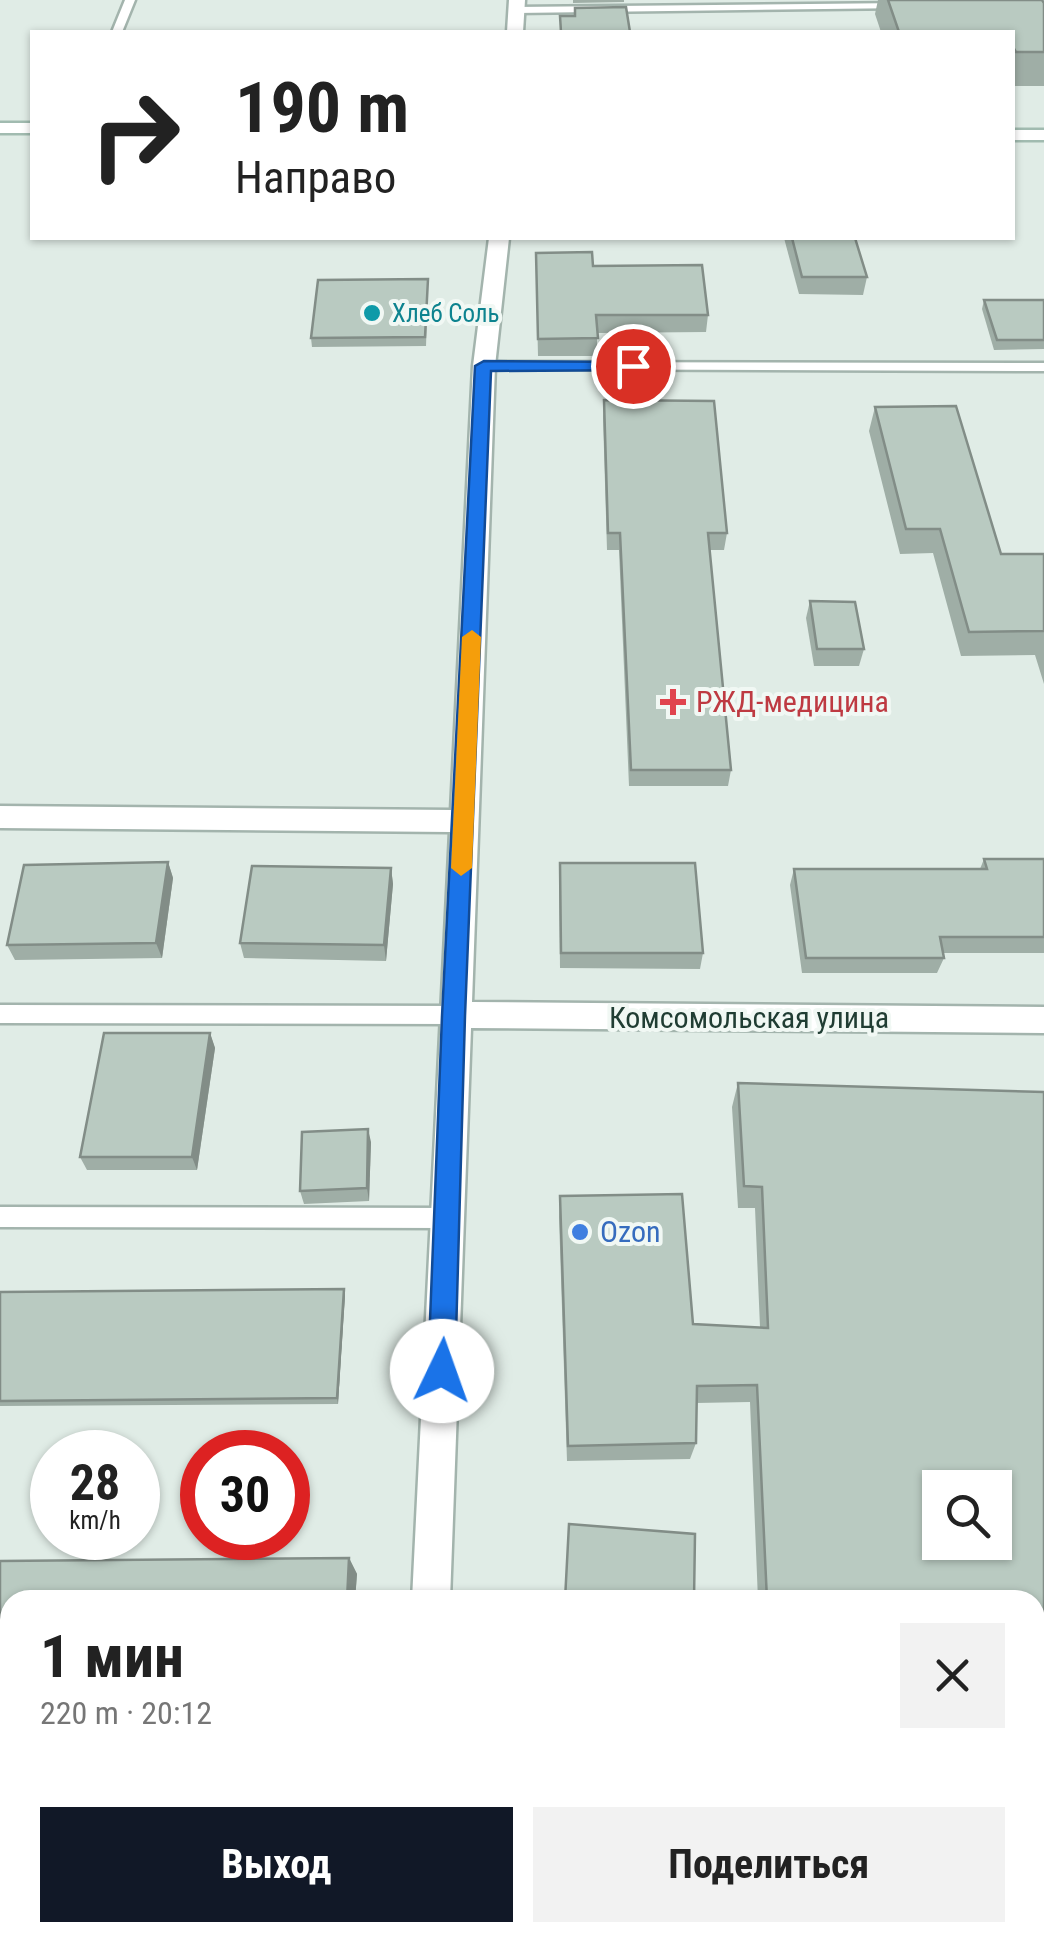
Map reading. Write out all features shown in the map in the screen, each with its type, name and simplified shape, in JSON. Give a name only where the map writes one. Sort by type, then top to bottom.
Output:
[{"type":"street","points":[[515,30],[517,5]]},
{"type":"street","points":[[0,128],[30,128]]},
{"type":"street","points":[[1015,135],[1044,135]]},
{"type":"street","points":[[431,1590],[484,366],[499,240]]},
{"type":"street","points":[[0,817],[464,822]]},
{"type":"street","name":"Комсомольская улица","points":[[454,1016],[1044,1020]]},
{"type":"lane","points":[[119,30],[130,0]]},
{"type":"lane","points":[[517,5],[919,6]]},
{"type":"lane","points":[[484,366],[1044,367]]},
{"type":"lane","points":[[0,1014],[454,1016]]},
{"type":"lane","points":[[0,1217],[449,1218]]},
{"type":"building","points":[[888,0],[1044,3],[1044,52],[1016,52],[1015,30],[898,30]]},
{"type":"building","points":[[626,7],[630,30],[561,30],[560,16],[575,16],[575,8]]},
{"type":"building","points":[[793,240],[856,240],[867,277],[802,277]]},
{"type":"building","points":[[592,252],[593,266],[702,265],[708,315],[596,315],[598,338],[538,339],[536,253]]},
{"type":"building","name":"Хлеб Соль","points":[[428,279],[425,337],[311,338],[318,280]]},
{"type":"building","points":[[984,300],[1044,300],[1044,340],[997,340]]},
{"type":"building","points":[[604,400],[714,401],[727,533],[708,533],[731,770],[631,770],[620,533],[608,533]]},
{"type":"building","points":[[956,406],[1001,554],[1044,554],[1044,631],[969,632],[940,529],[906,529],[875,407]]},
{"type":"building","points":[[810,601],[855,602],[864,649],[817,649]]},
{"type":"building","points":[[984,859],[1044,859],[1044,937],[940,937],[944,958],[806,958],[794,869],[987,869]]},
{"type":"building","points":[[168,862],[156,943],[7,945],[24,865]]},
{"type":"building","points":[[560,863],[695,863],[703,953],[561,953]]},
{"type":"building","points":[[252,866],[391,868],[384,945],[240,943]]},
{"type":"building","points":[[104,1033],[210,1033],[192,1157],[80,1157]]},
{"type":"building","points":[[738,1083],[1044,1092],[1044,1590],[767,1590],[757,1385],[697,1386],[696,1443],[568,1446],[560,1196],[682,1194],[693,1324],[768,1328],[762,1187],[744,1186]]},
{"type":"building","points":[[368,1129],[367,1188],[300,1191],[302,1132]]},
{"type":"building","points":[[344,1289],[337,1398],[0,1401],[0,1292]]},
{"type":"building","points":[[569,1524],[695,1534],[694,1590],[566,1590]]},
{"type":"building","points":[[349,1558],[347,1590],[0,1590],[0,1561]]},
{"type":"slow traffic","points":[[461,868],[472,637]]},
{"type":"place","name":"Хлеб Соль","points":[[372,313]]},
{"type":"place","name":"РЖД-медицина","points":[[673,702]]},
{"type":"place","name":"Ozon","points":[[580,1232]]},
{"type":"route","points":[[442,1371],[484,366],[633,366]]}]
